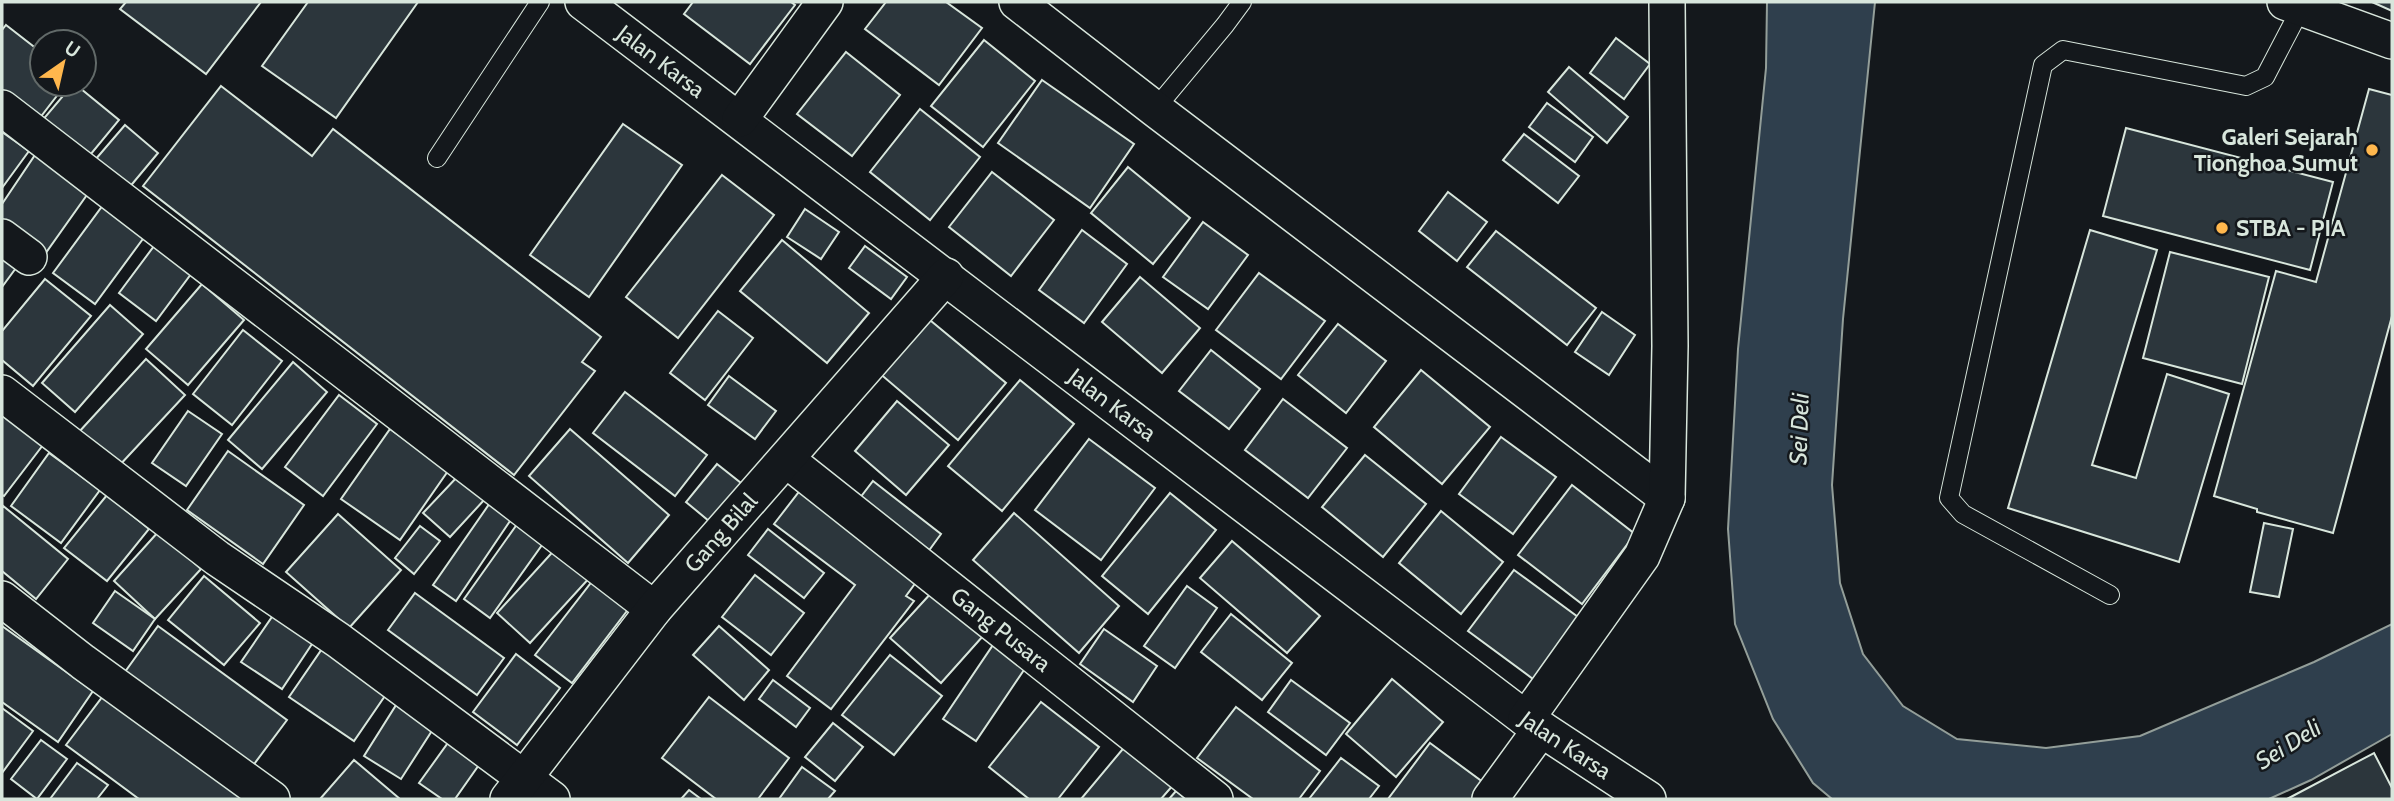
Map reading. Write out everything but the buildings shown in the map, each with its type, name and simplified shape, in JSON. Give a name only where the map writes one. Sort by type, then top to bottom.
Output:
[{"type":"street","name":"Jalan Karsa","points":[[583,2],[1534,724],[1648,799]]},
{"type":"street","points":[[740,119],[825,2]]},
{"type":"street","points":[[1017,2],[1667,499]]},
{"type":"street","points":[[1490,799],[1534,724],[1642,556],[1667,499],[1670,332],[1667,2]]},
{"type":"street","points":[[2293,5],[2392,41]]},
{"type":"street","points":[[2,108],[654,609]]},
{"type":"street","points":[[2,237],[29,257]]},
{"type":"street","name":"Gang Bilal","points":[[528,792],[654,609],[946,276]]},
{"type":"street","points":[[2,393],[217,558],[338,640],[528,792]]},
{"type":"street","name":"Gang Pusara","points":[[787,460],[1215,799]]},
{"type":"street","points":[[2,599],[83,662],[272,799]]},
{"type":"lane","points":[[437,158],[540,2]]},
{"type":"lane","points":[[1155,109],[1242,2]]},
{"type":"lane","points":[[2110,595],[1964,514],[1949,498],[2043,65],[2063,50],[2246,86],[2265,77],[2293,5]]},
{"type":"water","name":"Sei Deli","points":[[1767,2],[1875,2],[1843,319],[1832,485],[1840,583],[1863,654],[1903,706],[1957,739],[2046,748],[2140,736],[2314,662],[2392,624],[2392,734],[2311,780],[2269,799],[1832,799],[1813,783],[1773,719],[1735,624],[1728,529],[1738,349],[1766,68]]},
{"type":"place","name":"Galeri Sejarah Tionghoa Sumut","points":[[2372,150]]},
{"type":"place","name":"STBA - PIA","points":[[2222,228]]}]
